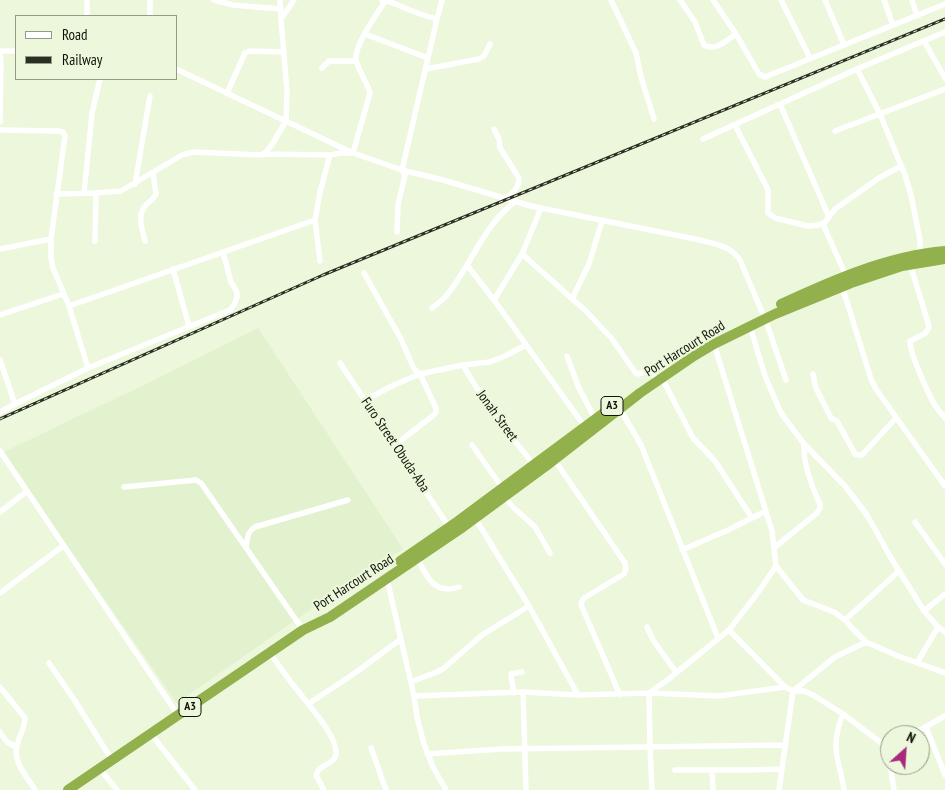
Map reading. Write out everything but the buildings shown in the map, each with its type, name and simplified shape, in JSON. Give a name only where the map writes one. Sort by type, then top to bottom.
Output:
[{"type":"highway","name":"Port Harcourt Road","points":[[313,625],[327,612],[449,527],[554,459],[620,409],[691,350],[764,315],[878,265],[945,251]]},
{"type":"highway","name":"Port Harcourt Road","points":[[844,281],[910,264],[945,259]]},
{"type":"highway","name":"Port Harcourt Road","points":[[313,625],[330,617],[475,518],[534,465],[595,419],[732,331],[750,326],[764,315]]},
{"type":"highway","name":"A3","points":[[68,790],[178,714],[313,625]]},
{"type":"street","points":[[87,0],[87,15]]},
{"type":"street","points":[[150,0],[150,15]]},
{"type":"street","points":[[214,0],[233,5],[281,9]]},
{"type":"street","points":[[263,154],[271,146],[286,121],[287,92],[280,0]]},
{"type":"street","points":[[281,19],[294,0]]},
{"type":"street","points":[[397,232],[398,205],[405,175],[402,170],[442,0]]},
{"type":"street","points":[[611,0],[636,54],[641,78],[654,119]]},
{"type":"street","points":[[680,0],[695,22],[704,45],[707,47],[716,46],[736,34]]},
{"type":"street","points":[[713,0],[736,34],[759,74],[764,77],[945,4]]},
{"type":"street","points":[[781,0],[810,58]]},
{"type":"street","points":[[825,0],[844,45]]},
{"type":"street","points":[[884,0],[893,25]]},
{"type":"street","points":[[912,0],[917,16]]},
{"type":"street","points":[[352,152],[370,93],[356,61],[357,47],[384,1],[392,2],[420,15],[437,19]]},
{"type":"street","points":[[703,139],[857,69],[945,32]]},
{"type":"street","points":[[365,34],[428,58]]},
{"type":"street","points":[[924,41],[945,78]]},
{"type":"street","points":[[426,69],[479,59],[484,56],[490,44]]},
{"type":"street","points":[[0,122],[0,53],[15,51]]},
{"type":"street","points":[[227,93],[245,53],[250,51],[284,52]]},
{"type":"street","points":[[322,68],[329,61],[356,61]]},
{"type":"street","points":[[857,69],[880,114],[911,195],[920,240],[920,255]]},
{"type":"street","points":[[178,70],[352,152],[402,170],[541,208],[700,240],[725,247],[737,255],[740,260],[764,315],[786,380]]},
{"type":"street","points":[[84,193],[92,113],[100,80]]},
{"type":"street","points":[[835,131],[945,89]]},
{"type":"street","points":[[134,184],[150,96]]},
{"type":"street","points":[[780,104],[829,217]]},
{"type":"street","points":[[735,125],[768,190],[768,213],[775,218],[808,226],[820,226],[835,209],[879,178],[901,166]]},
{"type":"street","points":[[494,129],[499,139],[500,148],[519,178],[518,186],[506,198]]},
{"type":"street","points":[[0,130],[60,131],[65,136],[56,194],[51,258],[53,268],[69,306],[88,368]]},
{"type":"street","points":[[56,194],[121,191],[182,155],[193,152],[330,155],[352,152]]},
{"type":"street","points":[[320,261],[315,220],[330,155]]},
{"type":"street","points":[[145,241],[140,225],[141,213],[156,194],[153,173]]},
{"type":"street","points":[[94,241],[96,193]]},
{"type":"street","points":[[432,308],[447,295],[492,225],[516,201]]},
{"type":"street","points":[[494,300],[522,254],[541,208]]},
{"type":"street","points":[[69,306],[315,220]]},
{"type":"street","points":[[572,299],[589,264],[602,221]]},
{"type":"street","points":[[823,224],[844,281],[871,379],[881,398],[945,486]]},
{"type":"street","points":[[0,249],[51,239]]},
{"type":"street","points":[[0,412],[88,368],[230,310],[234,305],[237,292],[231,282],[223,252]]},
{"type":"street","points":[[522,254],[587,312],[612,339],[637,374],[647,372],[658,377],[693,438],[715,461],[752,518]]},
{"type":"street","points":[[910,264],[929,330],[927,333],[910,341],[910,344],[915,361],[934,404],[945,418]]},
{"type":"street","points":[[467,266],[494,300],[585,427]]},
{"type":"street","points":[[173,270],[189,326]]},
{"type":"street","points":[[364,273],[401,339],[412,367],[420,374],[436,412],[433,417],[395,445]]},
{"type":"street","points":[[0,315],[63,294]]},
{"type":"street","points":[[750,326],[765,376],[781,413],[804,444],[826,464],[861,507],[924,610],[938,627],[945,632]]},
{"type":"street","points":[[714,344],[772,531],[776,566],[803,600],[829,609],[845,620],[866,642],[945,673]]},
{"type":"street","points":[[365,400],[420,374],[463,365],[490,362],[526,345]]},
{"type":"street","points":[[567,356],[578,386],[595,419]]},
{"type":"street","points":[[0,360],[15,404]]},
{"type":"street","name":"Furo Street Obuda-Aba","points":[[340,363],[449,527]]},
{"type":"street","name":"Jonah Street","points":[[463,365],[477,390],[506,431],[534,465]]},
{"type":"street","points":[[813,374],[816,388],[831,418],[837,422],[855,454],[862,455],[896,418]]},
{"type":"street","points":[[620,409],[641,445],[718,638]]},
{"type":"street","points":[[472,444],[503,493],[514,508],[535,527],[550,552]]},
{"type":"street","points":[[775,547],[820,508],[807,467],[804,444]]},
{"type":"street","points":[[0,451],[178,714]]},
{"type":"street","points":[[554,459],[625,562],[626,569],[624,574],[584,598],[581,603],[620,695]]},
{"type":"street","points":[[124,487],[196,480],[201,483],[303,630]]},
{"type":"street","points":[[0,512],[26,492]]},
{"type":"street","points":[[246,547],[248,534],[255,527],[348,500]]},
{"type":"street","points":[[682,550],[766,511]]},
{"type":"street","points":[[475,518],[529,606],[578,695]]},
{"type":"street","points":[[915,522],[945,564]]},
{"type":"street","points":[[0,593],[63,546]]},
{"type":"street","points":[[417,558],[428,580],[433,584],[439,588],[447,589],[459,587]]},
{"type":"street","points":[[649,693],[728,630],[757,594],[776,566]]},
{"type":"street","points":[[845,620],[899,572]]},
{"type":"street","points":[[387,578],[411,682],[417,717],[427,754],[446,790]]},
{"type":"street","points":[[924,610],[945,594]]},
{"type":"street","points":[[411,682],[444,668],[482,635],[529,606]]},
{"type":"street","points":[[647,627],[653,640],[676,672]]},
{"type":"street","points":[[917,663],[938,627]]},
{"type":"street","points":[[728,630],[784,687],[813,695],[880,741]]},
{"type":"street","points":[[308,704],[401,640]]},
{"type":"street","points":[[779,790],[793,691],[835,657],[866,642]]},
{"type":"street","points":[[270,653],[324,724],[332,739],[336,757],[316,773],[324,790]]},
{"type":"street","points":[[49,663],[112,760]]},
{"type":"street","points":[[514,693],[511,676],[512,674],[522,672]]},
{"type":"street","points":[[0,687],[25,718],[16,747],[18,761],[35,790]]},
{"type":"street","points":[[414,696],[523,692],[578,695],[649,693],[719,696],[784,687]]},
{"type":"street","points":[[523,692],[526,790]]},
{"type":"street","points":[[649,693],[652,790]]},
{"type":"street","points":[[843,714],[839,724],[837,754],[844,790]]},
{"type":"street","points":[[929,725],[945,716]]},
{"type":"street","points":[[0,732],[7,742],[16,747]]},
{"type":"street","points":[[151,734],[195,790]]},
{"type":"street","points":[[930,737],[945,775]]},
{"type":"street","points":[[427,754],[501,749],[786,744]]},
{"type":"street","points":[[371,748],[386,790]]},
{"type":"street","points":[[100,769],[117,790]]},
{"type":"street","points":[[675,770],[782,769]]},
{"type":"street","points":[[712,770],[713,790]]},
{"type":"street","points":[[892,775],[894,790]]},
{"type":"shaded area","points":[[258,328],[403,549],[337,591],[177,703],[4,452]]},
{"type":"railway","points":[[0,419],[323,275],[945,19]]}]
